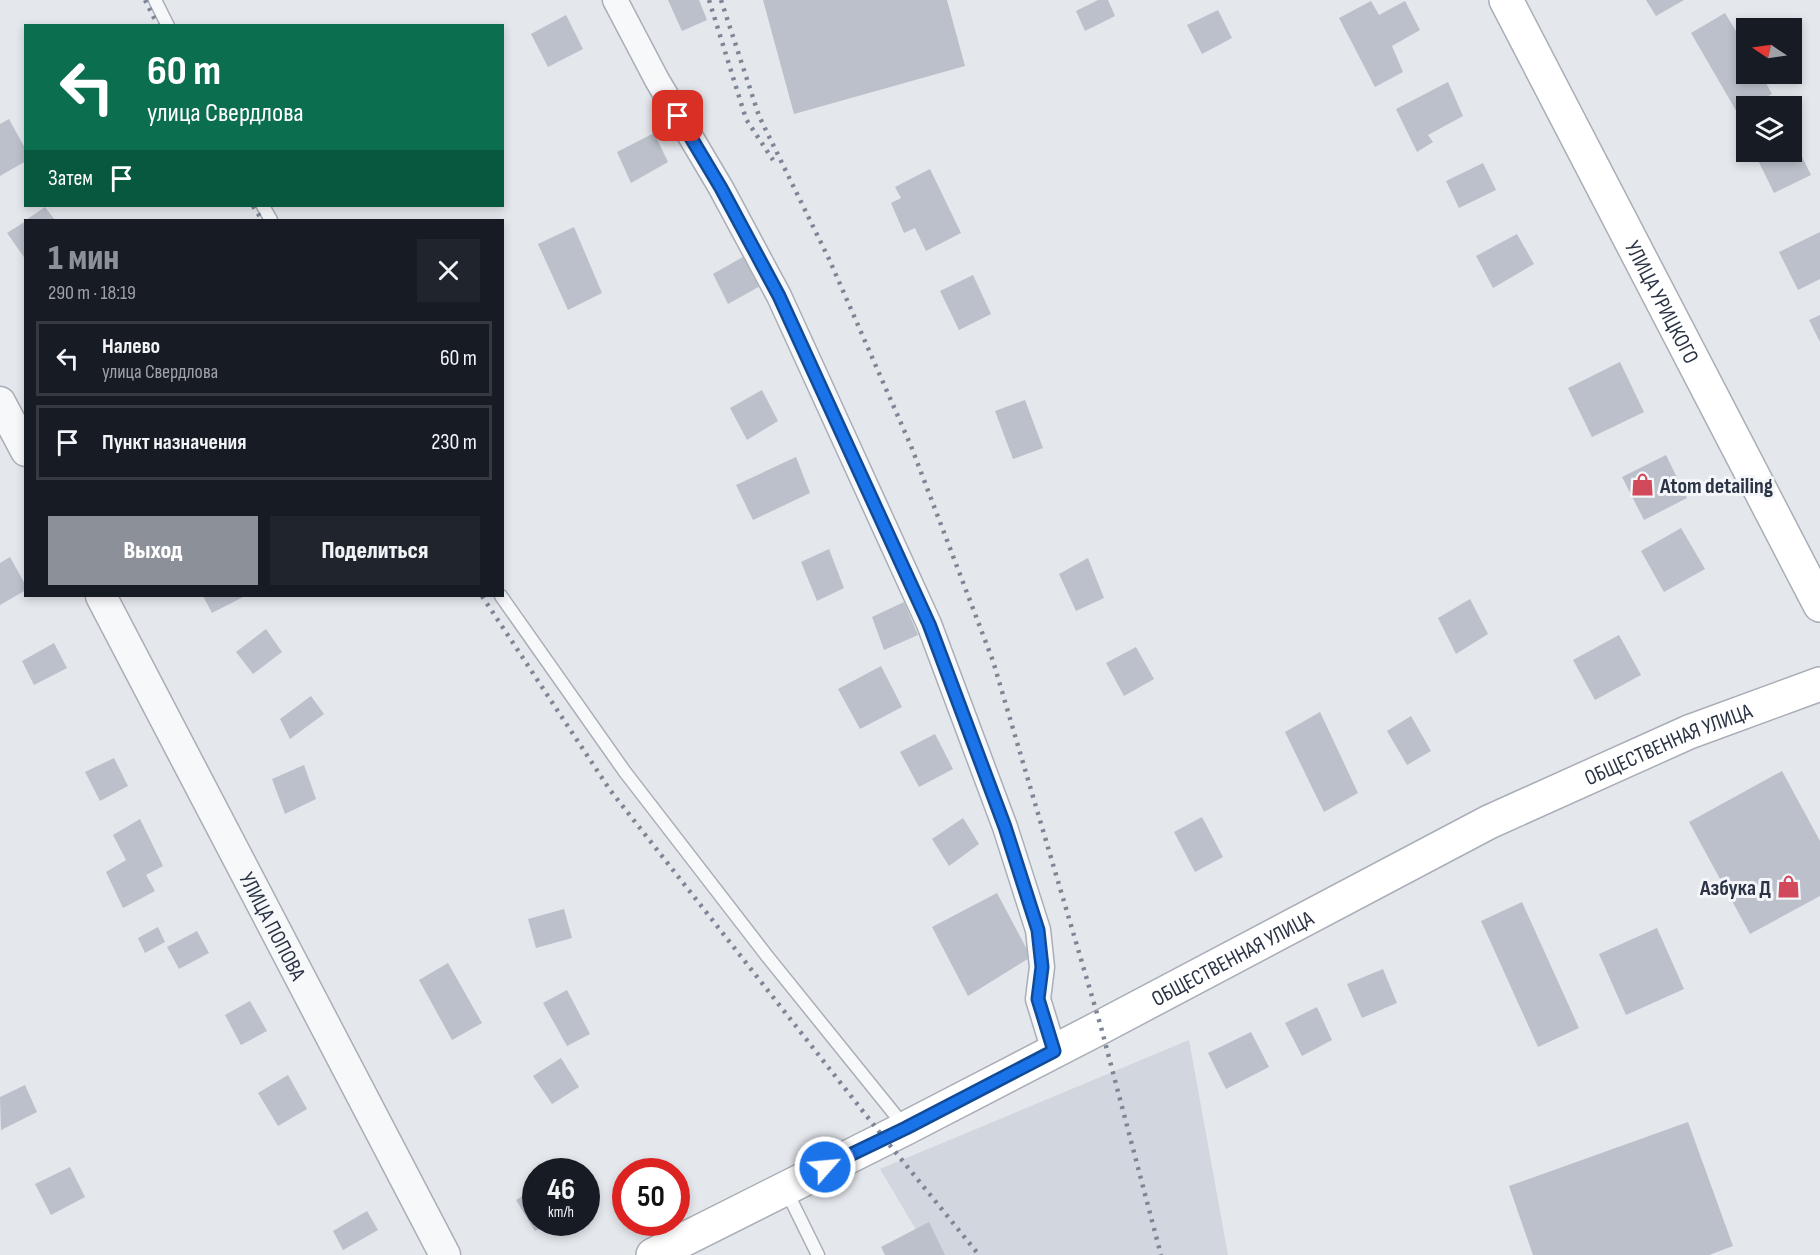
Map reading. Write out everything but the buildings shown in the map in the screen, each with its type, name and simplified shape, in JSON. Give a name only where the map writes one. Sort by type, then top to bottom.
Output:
[{"type":"main road","name":"УЛИЦА УРИЦКОГО","points":[[1506,0],[1820,605]]},
{"type":"main road","name":"ОБЩЕСТВЕННАЯ УЛИЦА","points":[[653,1255],[906,1128],[1489,822],[1689,732],[1820,684]]},
{"type":"street","points":[[615,0],[657,80],[721,188],[779,296],[929,624],[1005,827],[1038,930],[1042,967],[1038,999],[1054,1051]]},
{"type":"street","points":[[0,402],[24,447]]},
{"type":"street","name":"УЛИЦА ПОПОВА","points":[[102,597],[445,1255]]},
{"type":"lane","points":[[155,0],[167,24]]},
{"type":"lane","points":[[502,597],[626,772],[767,956],[906,1128]]},
{"type":"lane","points":[[785,1187],[818,1255]]},
{"type":"shaded area","points":[[1189,1040],[1228,1255],[931,1255],[880,1169]]},
{"type":"railway","points":[[145,0],[157,24]]},
{"type":"railway","points":[[709,0],[746,119],[773,160]]},
{"type":"railway","points":[[721,0],[759,116],[829,259],[911,446],[993,661],[1101,1027],[1161,1255]]},
{"type":"railway","points":[[254,207],[261,219]]},
{"type":"railway","points":[[483,597],[610,790],[979,1255]]},
{"type":"place","name":"Atom detailing","points":[[1642,485]]},
{"type":"place","name":"Азбука Д","points":[[1789,887]]},
{"type":"route","points":[[678,116],[721,188],[779,296],[929,624],[1005,827],[1038,930],[1042,967],[1038,999],[1054,1051],[906,1128],[825,1167]]}]
